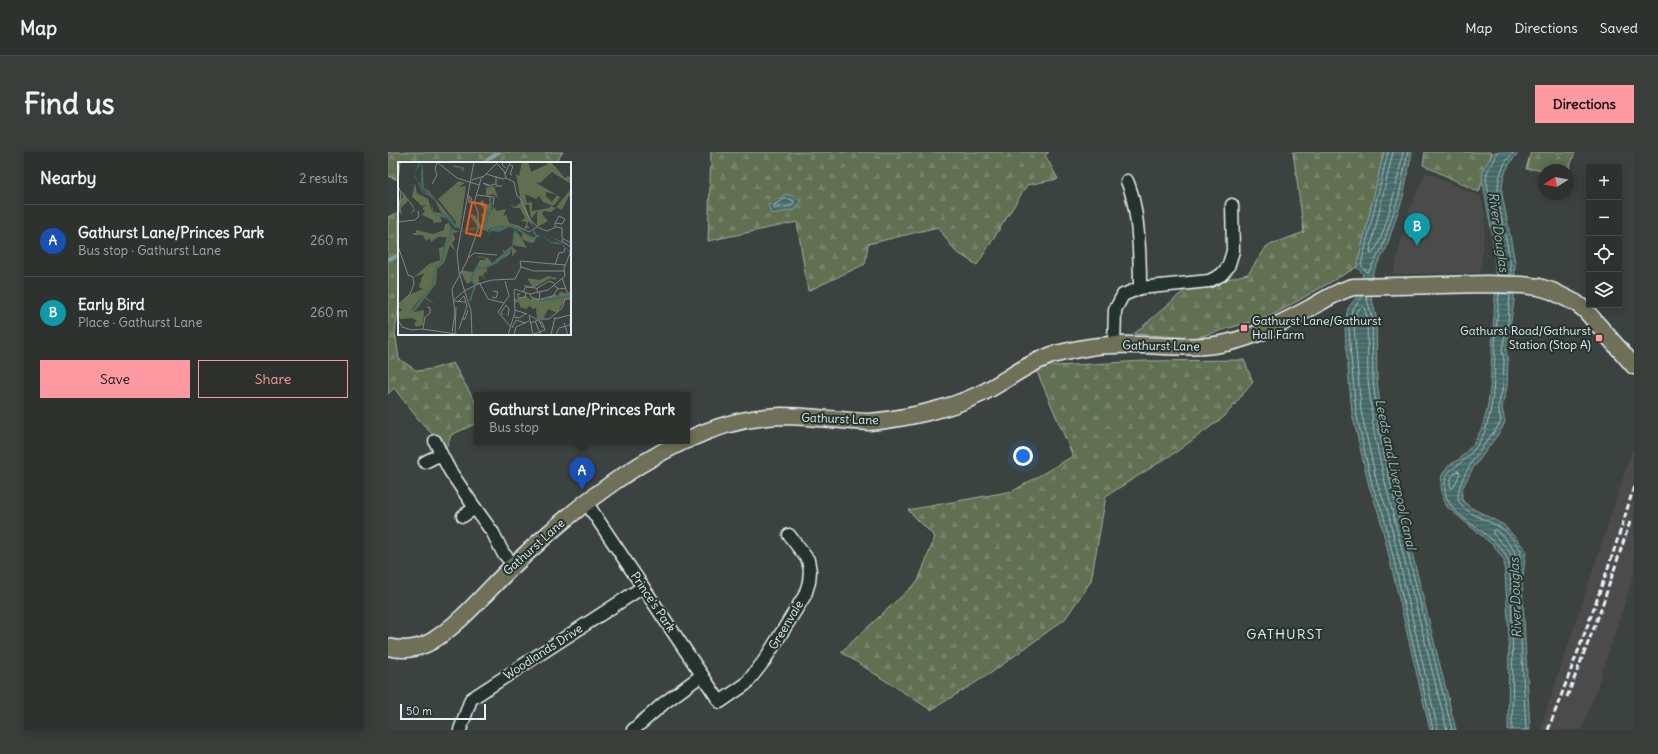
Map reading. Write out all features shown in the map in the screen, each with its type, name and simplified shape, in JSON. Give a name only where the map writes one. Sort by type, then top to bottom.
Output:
[{"type":"main road","name":"Gathurst Lane","points":[[690,438],[712,430],[757,419],[784,416],[869,422],[882,421],[936,409],[982,393],[1023,367],[1042,359],[1076,350],[1114,345],[1186,348],[1226,343],[1255,334],[1307,310],[1343,290],[1353,287],[1486,284],[1539,287],[1552,291],[1576,303],[1594,319],[1634,366]]},
{"type":"main road","name":"Gathurst Lane","points":[[388,647],[411,648],[431,642],[463,615],[553,529],[586,502],[638,466],[679,444]]},
{"type":"street","points":[[1127,181],[1132,191],[1135,212],[1140,267],[1140,288]]},
{"type":"street","points":[[1114,345],[1115,310],[1123,295],[1140,288],[1209,281],[1221,276],[1228,267],[1233,251],[1232,205]]},
{"type":"street","points":[[435,441],[440,454],[450,471],[493,532],[503,553],[514,565]]},
{"type":"street","points":[[425,462],[440,454]]},
{"type":"street","name":"Prince's Park","points":[[586,502],[720,702]]},
{"type":"street","points":[[463,516],[475,508]]},
{"type":"street","name":"Greenvale","points":[[720,702],[746,684],[764,661],[805,595],[809,582],[810,571],[808,560],[789,534]]},
{"type":"street","name":"Woodlands Drive","points":[[460,730],[471,699],[643,588]]},
{"type":"street","points":[[633,730],[664,703],[702,675]]},
{"type":"shaded area","points":[[1426,172],[1481,197],[1486,217],[1480,273],[1393,274],[1409,210]]},
{"type":"shaded area","points":[[1634,445],[1634,574],[1593,700],[1581,730],[1540,730]]},
{"type":"green space","points":[[388,152],[563,152],[556,162],[398,162],[398,180],[388,176]]},
{"type":"green space","points":[[711,152],[1049,152],[1045,155],[1058,179],[1027,185],[977,265],[955,251],[938,227],[868,244],[865,264],[808,291],[797,222],[708,241]]},
{"type":"green space","points":[[1293,152],[1384,152],[1357,267],[1271,316],[1195,338],[1134,334],[1186,289],[1248,274],[1267,246],[1304,232]]},
{"type":"green space","points":[[1425,152],[1492,152],[1479,192],[1423,165]]},
{"type":"green space","points":[[1531,152],[1575,152],[1571,164],[1538,164],[1538,169],[1526,169]]},
{"type":"green space","points":[[398,212],[398,312],[395,332],[399,359],[417,371],[432,369],[453,363],[474,400],[474,424],[451,435],[446,449],[419,420],[394,388],[388,394],[388,217]]},
{"type":"green space","points":[[1244,360],[1253,382],[1225,416],[1176,452],[1106,496],[1091,581],[1065,619],[991,673],[931,710],[841,652],[918,581],[935,537],[908,510],[1013,491],[1073,456],[1035,367],[1146,361]]},
{"type":"water","name":"Leeds and Liverpool Canal","points":[[1384,152],[1412,152],[1403,197],[1386,249],[1373,272],[1371,296],[1376,316],[1377,380],[1383,431],[1456,730],[1430,730],[1379,514],[1369,486],[1352,413],[1345,324],[1348,308],[1360,293],[1363,274],[1357,267]]},
{"type":"water","name":"River Douglas","points":[[1494,152],[1519,152],[1511,162],[1504,176],[1502,187],[1515,262],[1514,302],[1506,351],[1508,360],[1507,387],[1502,408],[1505,422],[1501,430],[1472,470],[1462,489],[1462,500],[1470,507],[1504,525],[1526,550],[1522,584],[1530,730],[1508,730],[1509,635],[1504,560],[1494,546],[1447,507],[1442,495],[1441,483],[1442,475],[1448,466],[1460,459],[1474,443],[1482,428],[1487,410],[1490,389],[1496,277],[1493,239],[1482,178],[1483,169]]},
{"type":"water","points":[[786,194],[801,199],[795,210],[771,214],[768,204]]},
{"type":"waterway","points":[[486,162],[499,152]]},
{"type":"waterway","points":[[388,259],[394,258],[398,255]]},
{"type":"railway","points":[[1548,730],[1583,639],[1625,517],[1634,486]]},
{"type":"railway","points":[[1567,697],[1600,612],[1630,522]]},
{"type":"place","name":"Early Bird","points":[[1417,246]]},
{"type":"place","name":"Gathurst Lane/Gathurst Hall Farm","points":[[1244,328]]},
{"type":"place","name":"Gathurst Road/Gathurst Station (Stop A)","points":[[1599,338]]},
{"type":"place","name":"Gathurst Lane/Princes Park","points":[[582,490]]},
{"type":"district","name":"GATHURST","points":[[1285,634]]}]
